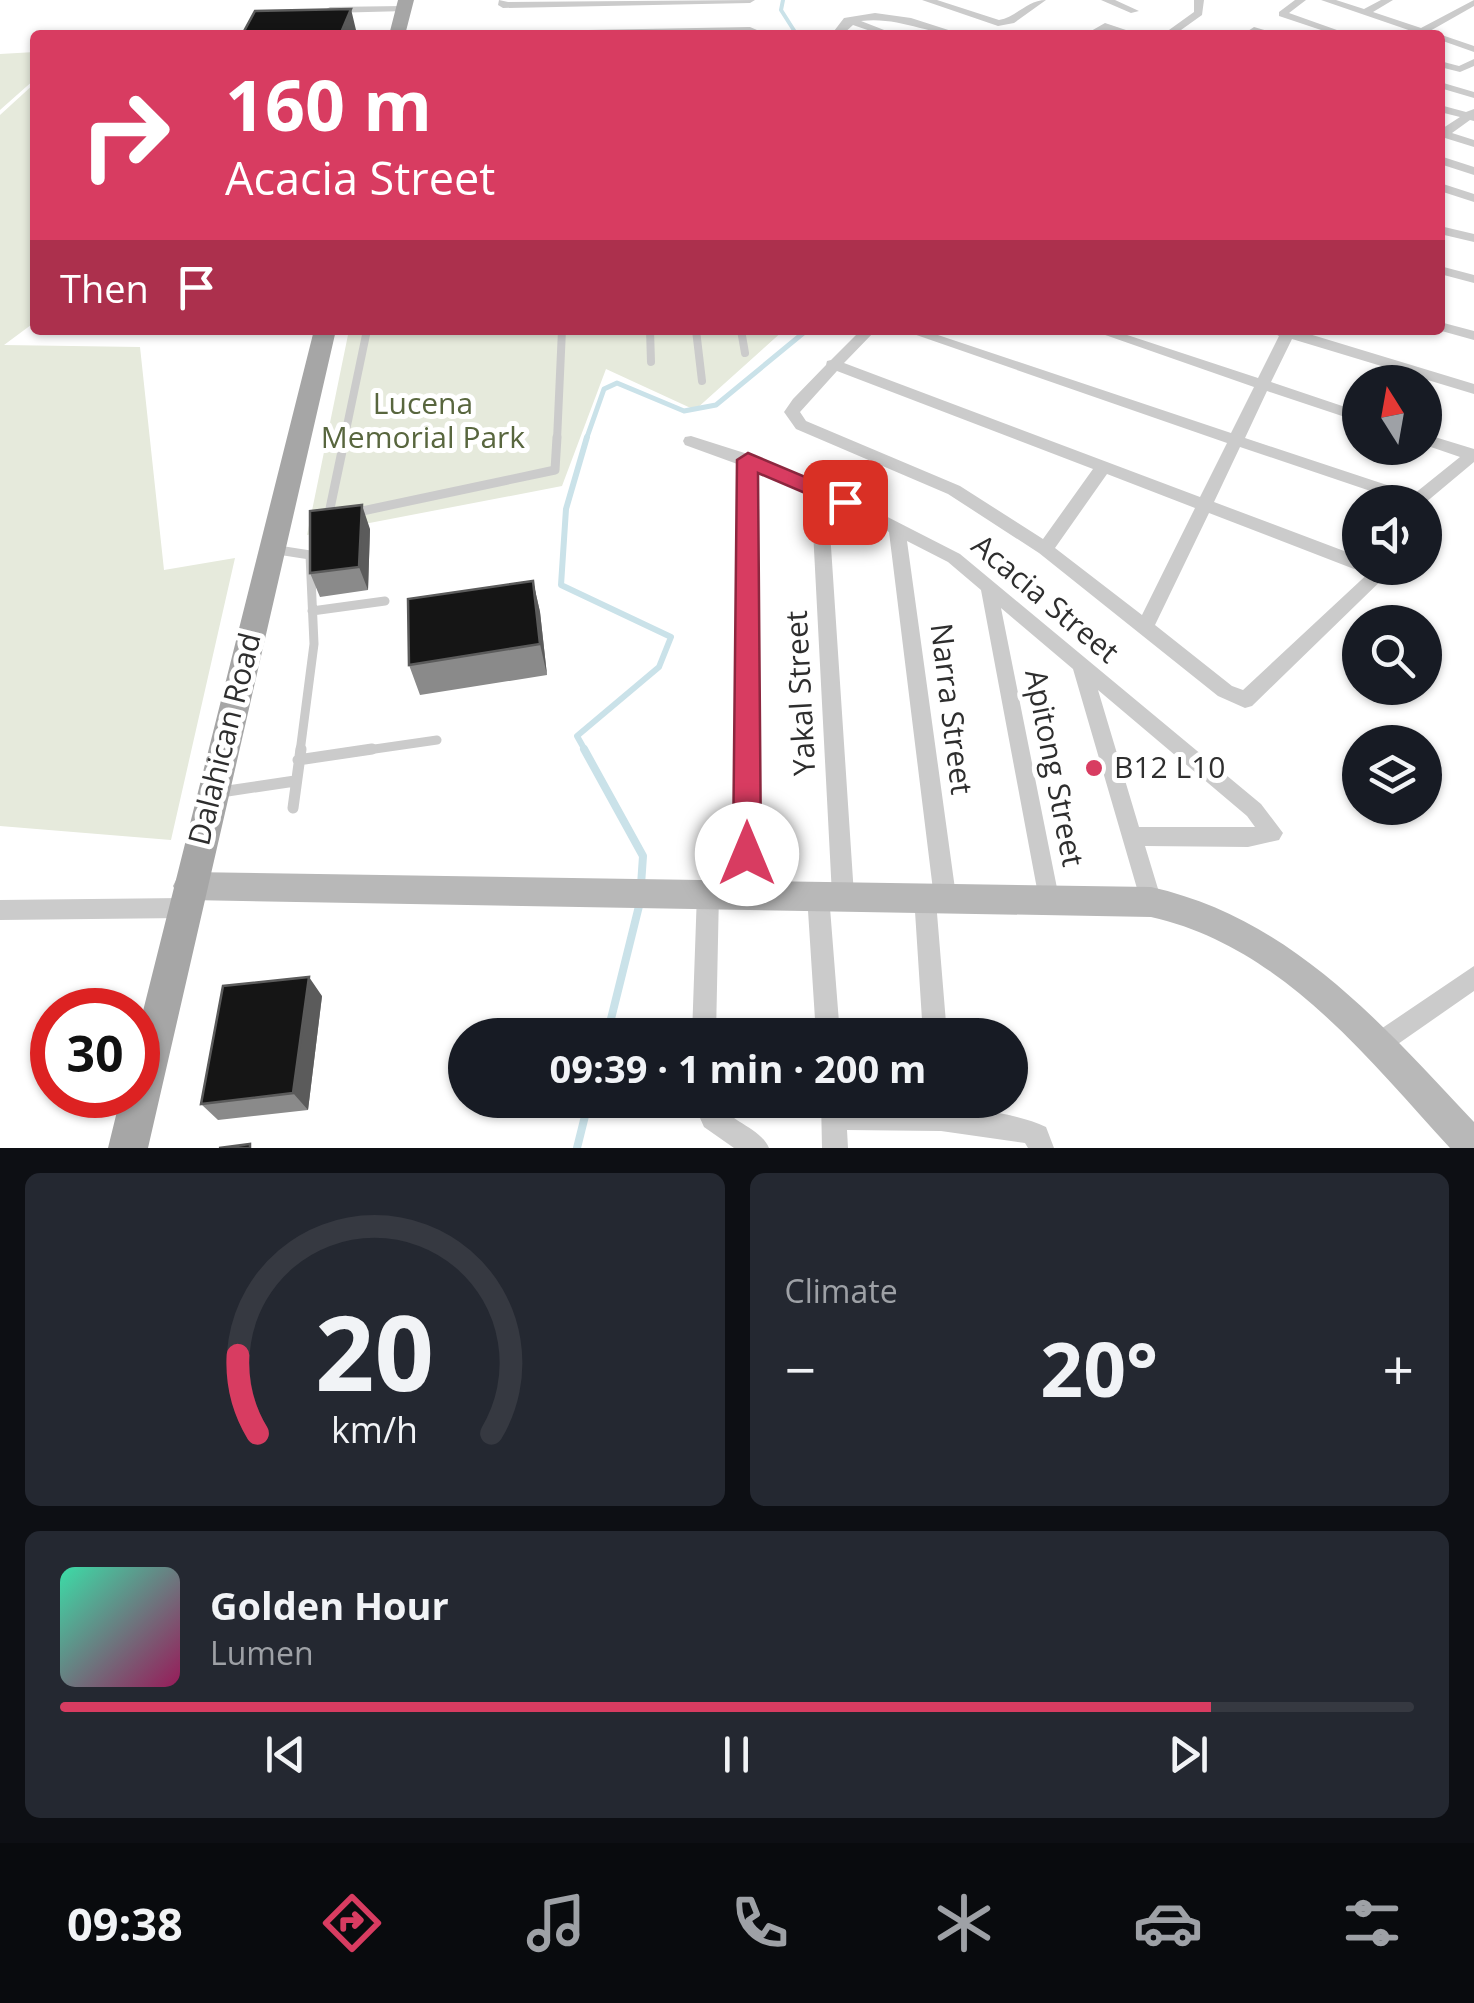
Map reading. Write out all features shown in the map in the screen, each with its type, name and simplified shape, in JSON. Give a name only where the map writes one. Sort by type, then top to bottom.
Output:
[{"type":"main road","points":[[398,30],[404,5]]},
{"type":"main road","name":"Dalahican Road","points":[[128,1148],[323,335]]},
{"type":"street","points":[[504,0],[503,5],[750,0]]},
{"type":"street","points":[[927,0],[998,23],[1010,21],[1030,2]]},
{"type":"street","points":[[1106,0],[1134,10]]},
{"type":"street","points":[[1174,30],[1199,13],[1199,0]]},
{"type":"street","points":[[1301,0],[1282,14],[1331,30]]},
{"type":"street","points":[[1326,0],[1418,30]]},
{"type":"street","points":[[1364,13],[1388,0]]},
{"type":"street","points":[[1432,30],[1474,2]]},
{"type":"street","points":[[325,10],[404,5]]},
{"type":"street","points":[[840,30],[848,20],[888,10],[945,30]]},
{"type":"street","points":[[848,20],[877,30]]},
{"type":"street","points":[[1445,39],[1474,48]]},
{"type":"street","points":[[1445,65],[1460,69],[1474,62]]},
{"type":"street","points":[[1445,86],[1474,95]]},
{"type":"street","points":[[1445,109],[1472,116]]},
{"type":"street","points":[[1445,133],[1472,116]]},
{"type":"street","points":[[1445,136],[1474,144]]},
{"type":"street","points":[[1445,162],[1474,171]]},
{"type":"street","points":[[1445,189],[1474,198]]},
{"type":"street","points":[[1445,231],[1474,238]]},
{"type":"street","points":[[1445,271],[1474,279]]},
{"type":"street","points":[[1445,327],[1474,336]]},
{"type":"street","points":[[864,335],[832,364],[792,412],[801,426],[954,490],[1045,549],[1225,691],[1245,700],[1362,585]]},
{"type":"street","points":[[925,335],[1365,485]]},
{"type":"street","points":[[1113,335],[1342,411]]},
{"type":"street","points":[[1144,627],[1263,384],[1282,335]]},
{"type":"street","points":[[1297,335],[1474,389]]},
{"type":"street","points":[[832,364],[1342,557]]},
{"type":"street","name":"Acacia Street","points":[[691,441],[819,489],[954,558],[1254,810],[1272,833],[1248,838],[1131,836]]},
{"type":"street","points":[[1442,445],[1473,455]]},
{"type":"street","points":[[1437,485],[1473,455]]},
{"type":"street","points":[[747,894],[748,460]]},
{"type":"street","points":[[1045,549],[1104,466]]},
{"type":"street","name":"Yakal Street","points":[[819,489],[830,895],[828,1018]]},
{"type":"street","name":"Narra Street","points":[[898,528],[935,896],[935,1018]]},
{"type":"street","name":"Apitong Street","points":[[989,591],[1048,898]]},
{"type":"street","points":[[1082,665],[1151,902]]},
{"type":"street","points":[[0,910],[186,897],[612,892],[1151,902],[1202,915],[1271,951],[1322,989],[1474,1148]]},
{"type":"street","points":[[704,1018],[708,893]]},
{"type":"street","points":[[1378,1045],[1469,988]]},
{"type":"street","points":[[713,1118],[740,1144]]},
{"type":"street","points":[[834,1118],[836,1148]]},
{"type":"street","points":[[972,1118],[1028,1132],[1037,1136],[1041,1148]]},
{"type":"lane","points":[[366,335],[328,518],[555,470],[562,335]]},
{"type":"lane","points":[[650,335],[652,362]]},
{"type":"lane","points":[[697,335],[702,381]]},
{"type":"lane","points":[[742,335],[745,352]]},
{"type":"lane","points":[[270,550],[310,555],[312,666],[292,808]]},
{"type":"lane","points":[[312,612],[385,601]]},
{"type":"lane","points":[[298,760],[438,740]]},
{"type":"lane","points":[[214,793],[295,781]]},
{"type":"green space","points":[[30,52],[30,83],[0,110],[0,54]]},
{"type":"green space","points":[[30,88],[30,326],[4,345],[140,347],[164,570],[235,558],[171,840],[0,826],[0,115]]},
{"type":"green space","name":"Lucena Memorial Park","points":[[348,335],[778,335],[695,410],[606,369],[562,486],[307,535]]},
{"type":"building","points":[[351,9],[342,30],[245,30],[255,11]]},
{"type":"building","points":[[362,505],[359,567],[310,573],[310,511]]},
{"type":"building","points":[[533,581],[540,644],[409,665],[408,599]]},
{"type":"building","points":[[309,977],[293,1093],[201,1104],[223,986]]},
{"type":"waterway","points":[[783,0],[781,10],[794,30]]},
{"type":"waterway","points":[[587,438],[604,389],[617,383],[684,411],[716,405],[801,335]]},
{"type":"waterway","points":[[586,752],[577,736],[659,667],[671,637],[561,585],[566,509],[587,438]]},
{"type":"waterway","points":[[584,749],[643,856],[641,885]]},
{"type":"waterway","points":[[611,1018],[640,902]]},
{"type":"waterway","points":[[577,1148],[584,1118]]},
{"type":"place","name":"B12 L10","points":[[1094,768]]},
{"type":"route","points":[[747,854],[748,460],[845,502]]}]
